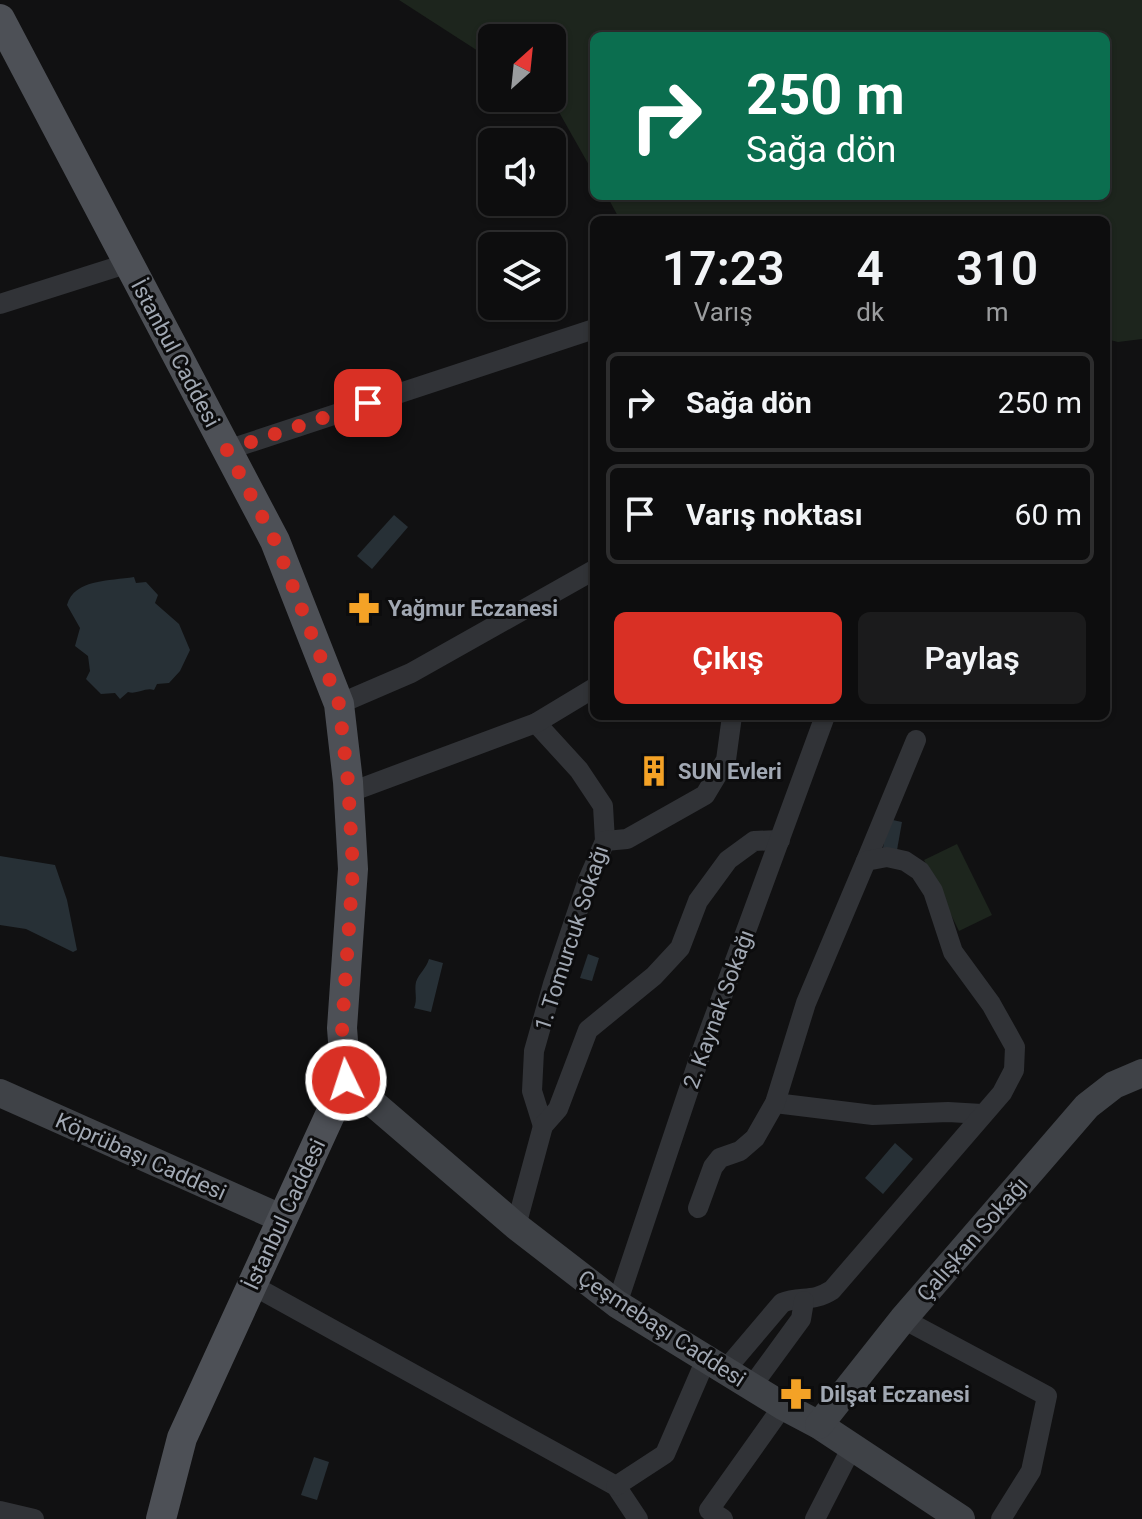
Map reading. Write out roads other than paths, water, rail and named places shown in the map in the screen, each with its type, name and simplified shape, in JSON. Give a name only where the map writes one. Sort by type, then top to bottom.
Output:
[{"type":"main road","name":"İstanbul Caddesi","points":[[0,19],[275,541],[339,704],[353,869],[342,1028],[346,1080],[182,1438],[161,1519]]},
{"type":"main road","name":"Çalışkan Sokağı","points":[[819,1425],[903,1319],[1087,1106],[1114,1085],[1142,1073]]},
{"type":"main road","name":"Çeşmebaşı Caddesi","points":[[346,1080],[516,1226],[617,1304],[819,1425],[961,1519]]},
{"type":"main road","name":"Köprübaşı Caddesi","points":[[0,1093],[283,1219]]},
{"type":"street","points":[[0,304],[129,263]]},
{"type":"street","points":[[227,450],[590,330]]},
{"type":"street","points":[[339,704],[411,673],[590,572]]},
{"type":"street","points":[[348,793],[536,723],[590,690]]},
{"type":"street","points":[[605,841],[627,839],[705,795],[726,760],[731,720]]},
{"type":"street","name":"2. Kaynak Sokağı","points":[[617,1304],[700,1056],[824,720]]},
{"type":"street","name":"1. Tomurcuk Sokağı","points":[[536,723],[579,770],[603,806],[605,841],[583,895],[534,1051],[532,1091],[543,1126]]},
{"type":"street","points":[[698,1208],[713,1167],[720,1158],[740,1151],[755,1138],[775,1103],[806,1003],[916,740]]},
{"type":"street","points":[[516,1226],[543,1126],[558,1109],[588,1030],[654,976],[680,948],[698,901],[728,860],[754,841],[780,840]]},
{"type":"street","points":[[616,1486],[665,1454],[716,1363],[782,1303],[792,1298],[804,1301],[821,1297],[832,1290],[1002,1093],[1014,1070],[1015,1047],[991,1004],[953,952],[933,891],[920,871],[905,861],[887,857],[866,861]]},
{"type":"street","points":[[775,1103],[873,1115],[982,1114]]},
{"type":"street","points":[[252,1285],[616,1486],[638,1519]]},
{"type":"street","points":[[752,1386],[801,1319],[804,1301]]},
{"type":"street","points":[[903,1319],[1047,1396],[1031,1471],[1001,1519]]},
{"type":"street","points":[[723,1519],[709,1510],[783,1406]]},
{"type":"street","points":[[815,1519],[852,1447]]},
{"type":"street","points":[[0,1511],[34,1519]]},
{"type":"place","name":"Yağmur Eczanesi","points":[[364,608]]},
{"type":"place","name":"SUN Evleri","points":[[654,771]]},
{"type":"place","name":"Dilşat Eczanesi","points":[[796,1394]]}]
